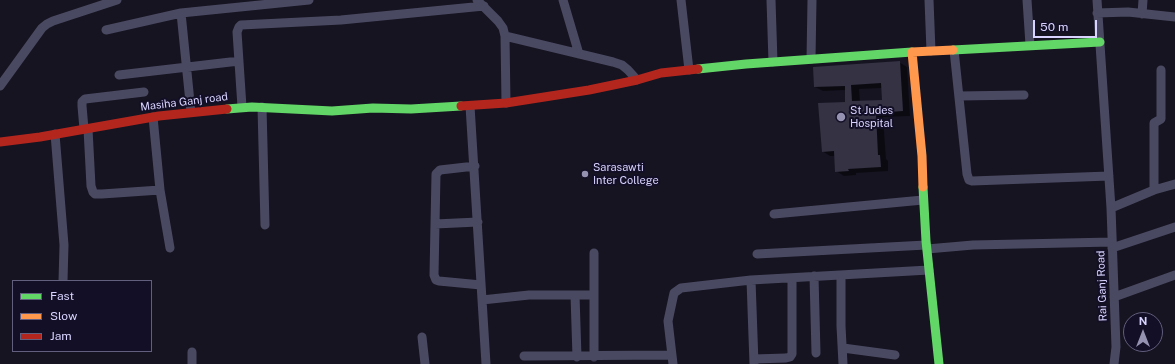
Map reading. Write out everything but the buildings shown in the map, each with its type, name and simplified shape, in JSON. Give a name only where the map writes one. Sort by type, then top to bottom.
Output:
[{"type":"street","points":[[0,86],[42,28],[47,24],[117,0]]},
{"type":"street","points":[[222,0],[223,10]]},
{"type":"street","points":[[106,30],[180,13],[223,10],[309,0]]},
{"type":"street","points":[[563,0],[579,54]]},
{"type":"street","points":[[681,0],[689,70]]},
{"type":"street","points":[[771,0],[773,62]]},
{"type":"street","points":[[811,59],[812,0]]},
{"type":"street","points":[[929,0],[931,51]]},
{"type":"street","points":[[1027,0],[1030,45]]},
{"type":"street","name":"Rai Ganj Road","points":[[1096,0],[1111,208],[1116,348],[1114,364]]},
{"type":"street","points":[[1142,14],[1143,0]]},
{"type":"street","points":[[242,107],[237,32],[241,25],[341,20],[480,3],[503,28],[505,36],[506,103]]},
{"type":"street","points":[[1097,13],[1128,12],[1175,17]]},
{"type":"street","points":[[180,13],[191,112]]},
{"type":"street","points":[[505,36],[622,65],[636,80]]},
{"type":"street","name":"Masiha Ganj road","points":[[0,142],[153,117],[242,107],[262,106],[332,111],[373,108],[411,109],[470,106],[506,103],[589,90],[661,73],[689,70],[773,62],[912,52],[1100,42]]},
{"type":"street","points":[[954,50],[967,174],[969,180],[1109,176]]},
{"type":"street","points":[[912,52],[922,156],[926,247],[939,364]]},
{"type":"street","points":[[119,75],[239,62]]},
{"type":"street","points":[[1154,190],[1154,123],[1161,119],[1161,70]]},
{"type":"street","points":[[144,92],[84,99],[82,102],[91,186],[95,194],[160,190]]},
{"type":"street","points":[[959,96],[1024,95]]},
{"type":"street","points":[[262,106],[264,225]]},
{"type":"street","points":[[470,106],[475,166],[486,364]]},
{"type":"street","points":[[153,117],[160,190],[170,248]]},
{"type":"street","points":[[55,134],[59,203],[64,245],[63,280]]},
{"type":"street","points":[[475,166],[440,170],[436,174],[434,278],[439,281],[482,285]]},
{"type":"street","points":[[1111,208],[1154,190],[1175,184]]},
{"type":"street","points":[[774,214],[923,200]]},
{"type":"street","points":[[435,224],[478,222]]},
{"type":"street","points":[[757,254],[973,245],[1112,245],[1175,227]]},
{"type":"street","points":[[594,253],[594,356]]},
{"type":"street","points":[[524,356],[594,356],[672,360],[668,318],[674,293],[681,288],[751,280],[929,270]]},
{"type":"street","points":[[841,275],[843,364]]},
{"type":"street","points":[[1114,297],[1175,275]]},
{"type":"street","points":[[814,276],[816,353]]},
{"type":"street","points":[[751,280],[754,362],[786,358],[790,357],[792,354],[792,278]]},
{"type":"street","points":[[482,300],[529,295],[594,295]]},
{"type":"street","points":[[575,295],[577,356]]},
{"type":"street","points":[[422,337],[425,364]]},
{"type":"street","points":[[843,348],[895,355]]},
{"type":"street","points":[[192,352],[192,364]]},
{"type":"traffic: fast","points":[[953,50],[1100,42]]},
{"type":"traffic: fast","points":[[698,69],[912,52]]},
{"type":"traffic: fast","points":[[227,109],[252,107],[332,111],[373,108],[411,109],[461,106]]},
{"type":"traffic: fast","points":[[923,187],[926,241],[939,364]]},
{"type":"traffic: slow","points":[[923,187],[922,156],[912,52],[953,50]]},
{"type":"traffic: jam","points":[[461,106],[506,103],[589,90],[637,80],[661,73],[698,69]]},
{"type":"traffic: jam","points":[[0,142],[40,137],[159,116],[227,109]]},
{"type":"place","name":"St Judes Hospital","points":[[841,117]]},
{"type":"place","name":"Sarasawti Inter College","points":[[585,174]]}]
